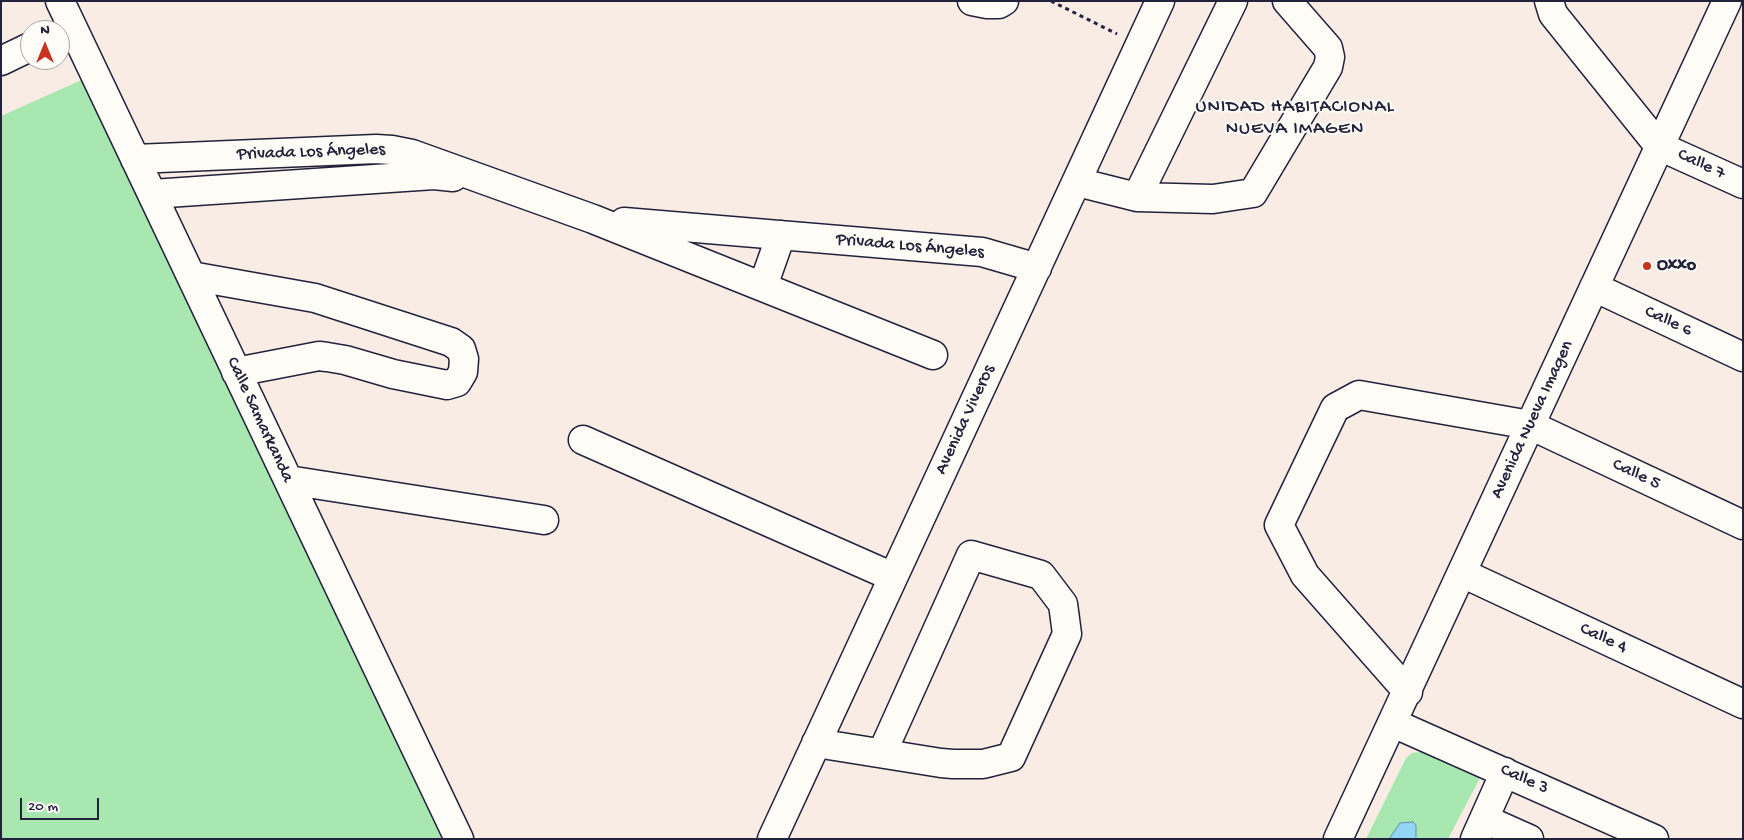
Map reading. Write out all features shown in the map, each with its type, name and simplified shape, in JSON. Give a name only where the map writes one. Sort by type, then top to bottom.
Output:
[{"type":"street","name":"Calle Samarkanda","points":[[60,1],[64,20]]},
{"type":"street","points":[[972,1],[987,4],[999,4],[1004,1]]},
{"type":"street","name":"Avenida Viveros","points":[[772,839],[1160,1]]},
{"type":"street","points":[[1136,197],[1233,1]]},
{"type":"street","points":[[1077,182],[1136,197],[1213,199],[1253,193],[1328,67],[1330,57],[1328,48],[1288,1]]},
{"type":"street","points":[[1549,1],[1553,14],[1660,146]]},
{"type":"street","name":"Avenida Nueva Imagen","points":[[1338,839],[1408,692],[1660,146],[1732,4]]},
{"type":"street","name":"Calle Samarkanda","points":[[70,37],[152,194],[459,839]]},
{"type":"street","points":[[1,61],[20,52]]},
{"type":"street","name":"Calle 7","points":[[1660,146],[1743,184]]},
{"type":"street","name":"Privada Los Ángeles","points":[[135,159],[383,149],[412,154],[593,219],[933,355]]},
{"type":"street","name":"Privada Los Ángeles","points":[[152,194],[434,176],[482,180]]},
{"type":"street","name":"Privada Los Ángeles","points":[[593,219],[982,252],[1037,268]]},
{"type":"street","points":[[763,286],[781,235]]},
{"type":"street","points":[[191,276],[315,298],[451,342],[461,350],[464,359],[462,372],[457,382],[448,385],[394,374],[340,359],[319,356],[236,372]]},
{"type":"street","name":"Calle 6","points":[[1594,287],[1743,357]]},
{"type":"street","name":"Calle 5","points":[[1408,692],[1305,575],[1279,525],[1335,408],[1359,394],[1530,425],[1743,525]]},
{"type":"street","points":[[583,440],[893,577]]},
{"type":"street","points":[[288,480],[544,520]]},
{"type":"street","points":[[816,744],[882,754],[953,764],[982,764],[1011,757],[1067,634],[1063,604],[1041,575],[971,555],[882,754]]},
{"type":"street","name":"Calle 4","points":[[1462,573],[1743,704]]},
{"type":"street","name":"Calle 3","points":[[1393,723],[1654,839]]},
{"type":"street","points":[[1505,772],[1480,829],[1529,839]]},
{"type":"path","points":[[1051,1],[1139,46]]},
{"type":"green space","points":[[95,74],[459,839],[1,839],[1,116]]},
{"type":"green space","points":[[1412,753],[1430,753],[1480,778],[1448,839],[1366,839],[1406,758]]},
{"type":"water","points":[[1413,822],[1416,825],[1416,839],[1389,839],[1400,823]]},
{"type":"place","name":"Oxxo","points":[[1647,266]]},
{"type":"district","name":"UNIDAD HABITACIONAL NUEVA IMAGEN","points":[[1295,119]]}]
